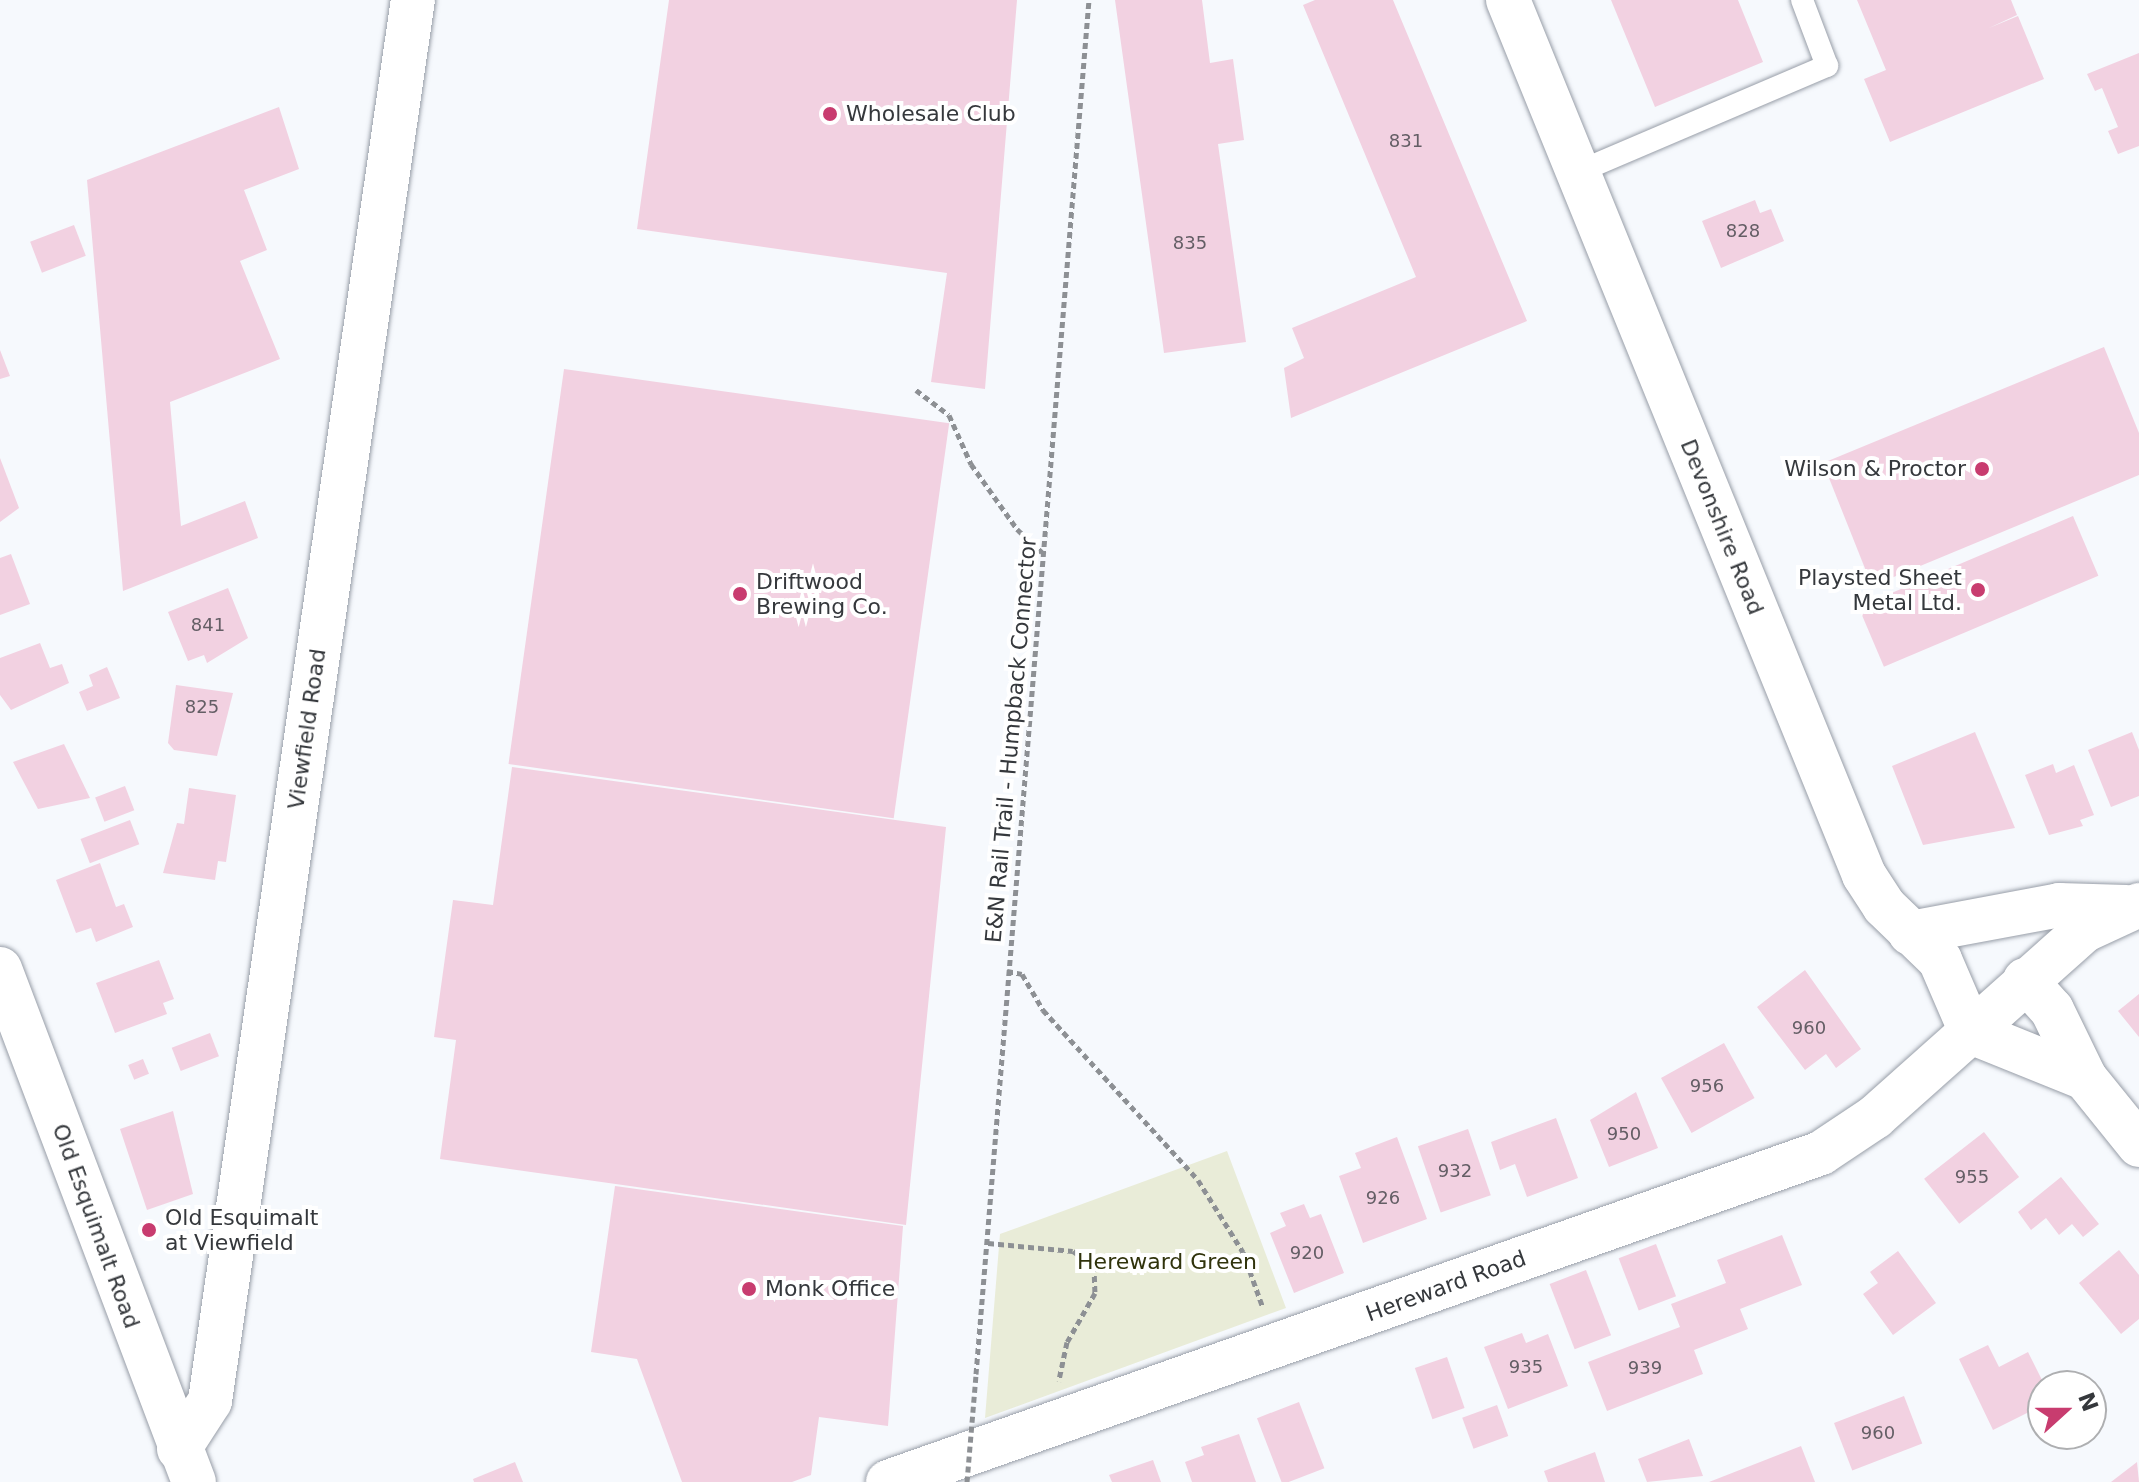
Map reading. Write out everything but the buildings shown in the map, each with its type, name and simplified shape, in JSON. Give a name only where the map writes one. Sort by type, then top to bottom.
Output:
[{"type":"street","name":"Viewfield Road","points":[[186,1466],[210,1401],[413,0]]},
{"type":"street","name":"Devonshire Road","points":[[1508,0],[1864,875],[1910,933],[1940,960],[1971,1032]]},
{"type":"street","points":[[1910,933],[2059,905],[2134,906]]},
{"type":"street","name":"Hereward Road","points":[[888,1482],[1821,1153],[1875,1117],[2025,980],[2085,930],[2134,906]]},
{"type":"street","name":"Old Esquimalt Road","points":[[0,969],[186,1466]]},
{"type":"street","points":[[2025,980],[2052,1010],[2085,1078],[2139,1145]]},
{"type":"street","points":[[1971,1032],[2085,1078]]},
{"type":"lane","points":[[1578,172],[1827,66],[1802,0]]},
{"type":"path","name":"E&N Rail Trail - Humpback Connector","points":[[967,1482],[1089,0]]},
{"type":"path","points":[[916,390],[949,415],[971,464],[1017,529],[1043,553]]},
{"type":"path","points":[[1007,971],[1022,974],[1043,1010],[1198,1180],[1243,1252],[1277,1346]]},
{"type":"path","points":[[988,1243],[1073,1251],[1094,1266],[1095,1293],[1067,1342],[1058,1390]]},
{"type":"green space","name":"Hereward Green","points":[[1227,1151],[1286,1308],[985,1418],[1000,1234]]},
{"type":"place","name":"Wholesale Club","points":[[830,114]]},
{"type":"place","name":"Wilson & Proctor","points":[[1982,469]]},
{"type":"place","name":"Playsted Sheet Metal Ltd.","points":[[1978,590]]},
{"type":"place","name":"Driftwood Brewing Co.","points":[[740,594]]},
{"type":"place","name":"Old Esquimalt at Viewfield","points":[[149,1230]]},
{"type":"place","name":"Monk Office","points":[[749,1289]]}]
